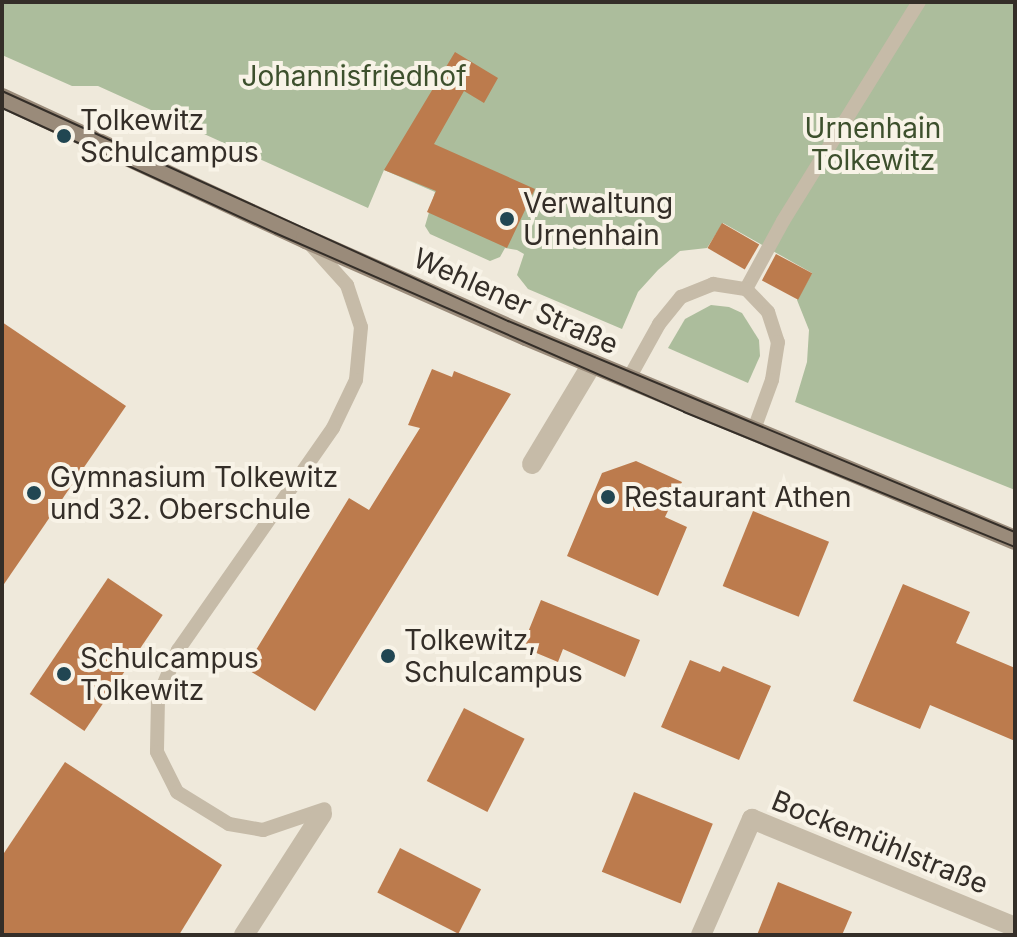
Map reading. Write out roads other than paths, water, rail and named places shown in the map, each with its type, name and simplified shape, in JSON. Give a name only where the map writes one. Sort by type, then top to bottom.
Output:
[{"type":"main road","name":"Wehlener Straße","points":[[2,98],[306,239],[628,380],[1015,540]]},
{"type":"street","points":[[532,464],[592,364]]},
{"type":"street","points":[[244,935],[324,811]]},
{"type":"street","name":"Bockemühlstraße","points":[[701,935],[752,819],[1015,927]]},
{"type":"lane","points":[[746,289],[783,221],[919,2]]},
{"type":"lane","points":[[306,239],[347,285],[361,327],[356,380],[333,428],[178,650],[158,698],[157,752],[177,792],[229,824],[263,830],[324,811]]},
{"type":"lane","points":[[628,380],[659,324],[681,297],[713,284],[746,289],[768,312],[778,342],[772,380],[753,432]]},
{"type":"tram line","points":[[2,91],[508,321],[1015,532]]},
{"type":"tram line","points":[[2,108],[275,233],[684,412],[1015,547]]},
{"type":"place","name":"Tolkewitz Schulcampus","points":[[64,136]]},
{"type":"place","name":"Verwaltung Urnenhain","points":[[507,219]]},
{"type":"place","name":"Gymnasium Tolkewitz und 32. Oberschule","points":[[34,493]]},
{"type":"place","name":"Restaurant Athen","points":[[608,497]]},
{"type":"place","name":"Tolkewitz, Schulcampus","points":[[388,656]]},
{"type":"place","name":"Schulcampus Tolkewitz","points":[[64,674]]},
{"type":"park label","name":"Johannisfriedhof","points":[[354,76]]},
{"type":"park label","name":"Urnenhain Tolkewitz","points":[[873,144]]}]
